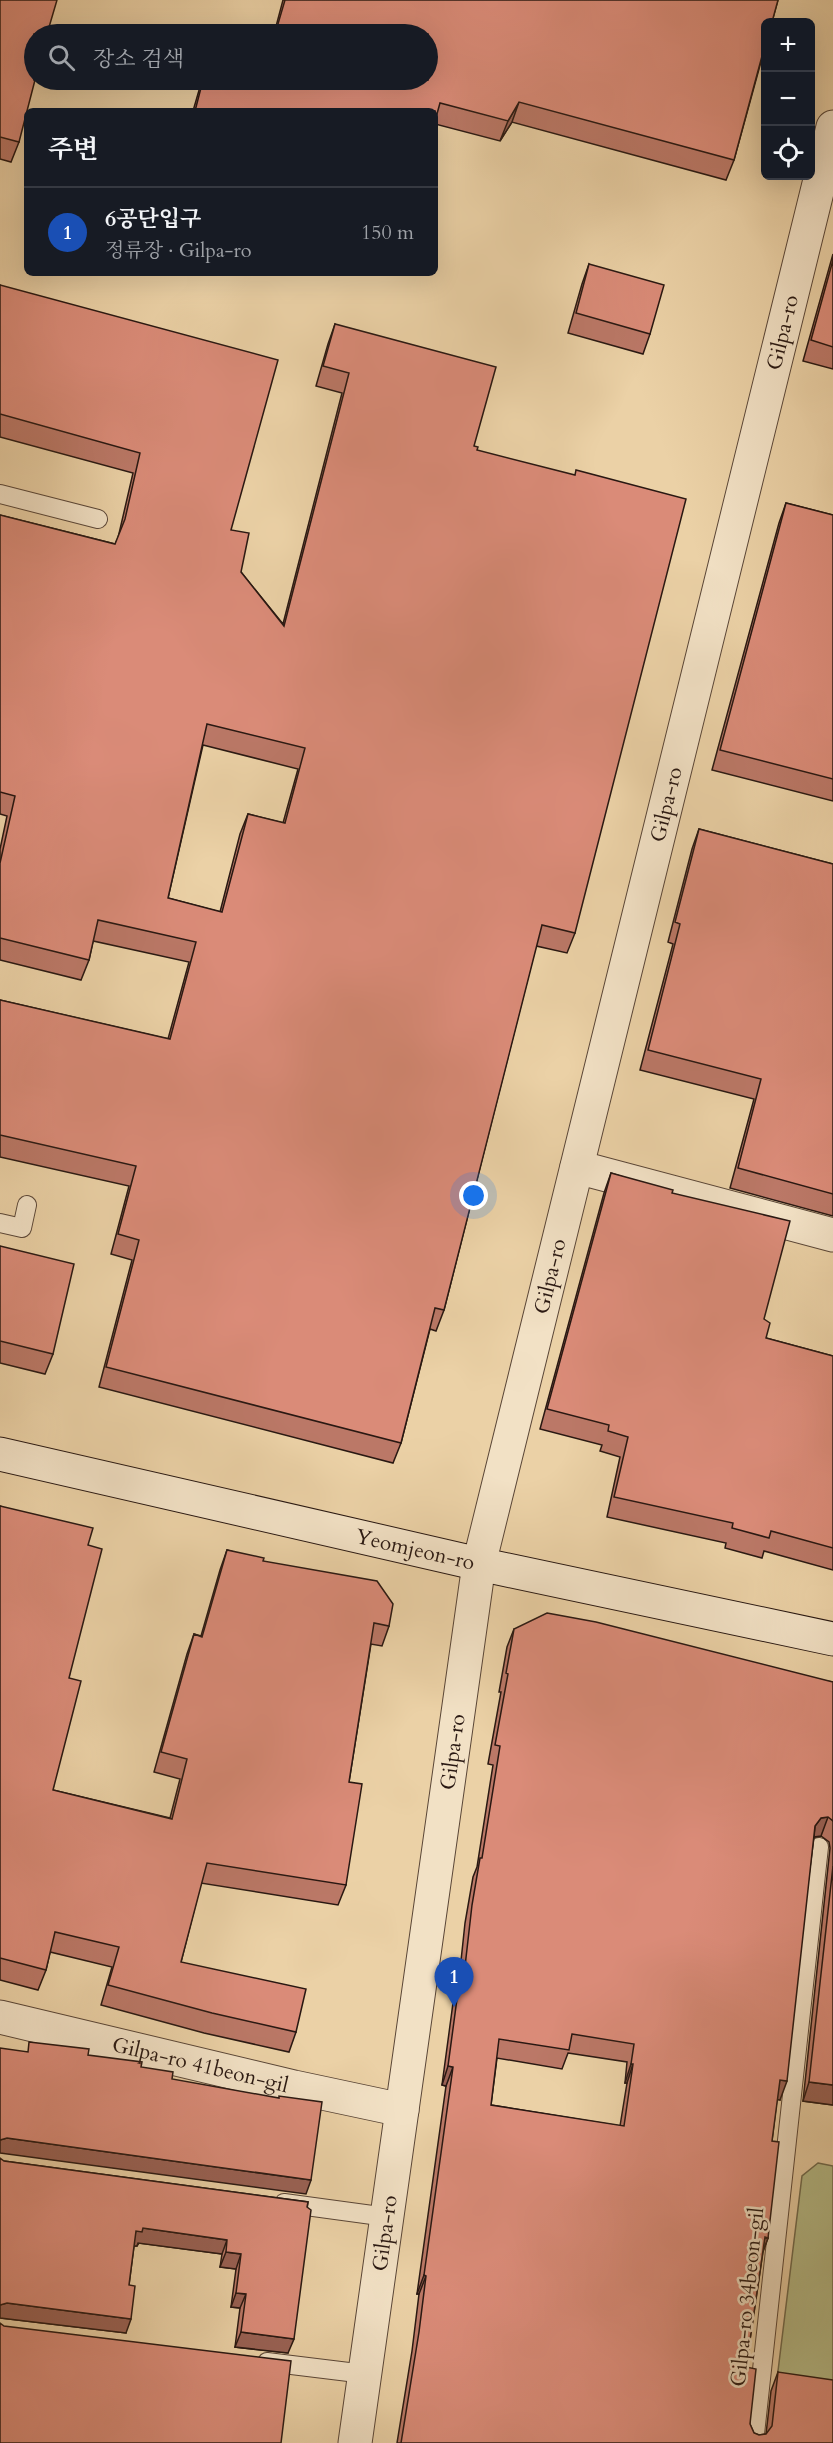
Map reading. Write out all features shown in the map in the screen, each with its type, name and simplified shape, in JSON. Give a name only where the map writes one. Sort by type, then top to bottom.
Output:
[{"type":"street","name":"Gilpa-ro","points":[[355,2443],[479,1564],[833,127]]},
{"type":"street","points":[[577,1167],[833,1235]]},
{"type":"street","name":"Yeomjeon-ro","points":[[0,1454],[479,1564],[833,1639]]},
{"type":"street","name":"Gilpa-ro 41beon-gil","points":[[0,2017],[294,2087],[402,2110]]},
{"type":"lane","points":[[0,494],[98,519]]},
{"type":"lane","points":[[0,1223],[22,1228],[27,1205]]},
{"type":"lane","name":"Gilpa-ro 34beon-gil","points":[[754,2443],[819,1847]]},
{"type":"lane","points":[[270,2201],[387,2217]]},
{"type":"lane","points":[[247,2360],[364,2374]]},
{"type":"green space","points":[[818,2163],[833,2166],[833,2388],[777,2379],[802,2176]]},
{"type":"building","points":[[0,0],[57,0],[50,24],[24,24],[24,90],[32,90],[28,108],[24,108],[24,123],[19,142],[0,137]]},
{"type":"building","points":[[285,0],[778,0],[773,18],[761,18],[761,60],[734,160],[519,102],[508,121],[440,103],[438,110],[438,108],[196,108],[200,90],[438,90],[438,24],[278,24]]},
{"type":"building","points":[[833,260],[833,347],[811,340]]},
{"type":"building","points":[[589,264],[664,285],[650,334],[576,313]]},
{"type":"building","points":[[0,285],[278,360],[231,530],[249,533],[241,572],[284,626],[349,373],[323,366],[335,324],[496,367],[474,446],[478,447],[477,450],[575,475],[576,470],[686,499],[575,933],[542,925],[444,1310],[435,1308],[401,1443],[106,1367],[139,1240],[118,1234],[136,1166],[0,1135],[0,1000],[170,1039],[196,942],[98,920],[89,960],[0,938],[0,863],[15,796],[0,792],[0,515],[115,544],[125,519],[140,453],[0,414]],"holes":[[[207,724],[305,748],[285,823],[248,814],[222,912],[168,898]]]},
{"type":"building","points":[[786,503],[833,515],[833,779],[720,750]]},
{"type":"building","points":[[699,829],[833,864],[833,1194],[738,1168],[761,1079],[648,1050],[680,924],[675,922]]},
{"type":"building","points":[[611,1173],[673,1190],[672,1193],[790,1221],[764,1319],[770,1323],[766,1338],[833,1356],[833,1548],[771,1531],[769,1538],[732,1528],[733,1523],[614,1497],[628,1437],[608,1431],[609,1425],[547,1409]]},
{"type":"building","points":[[0,1246],[74,1264],[53,1354],[0,1341]]},
{"type":"building","points":[[0,1506],[93,1528],[88,1545],[102,1549],[69,1678],[81,1681],[53,1790],[172,1819],[187,1759],[161,1752],[194,1634],[202,1637],[227,1550],[264,1558],[263,1561],[377,1581],[393,1604],[389,1626],[374,1623],[349,1782],[362,1784],[346,1885],[207,1863],[181,1962],[306,1989],[296,2032],[212,2013],[108,1985],[119,1947],[55,1932],[46,1970],[0,1958]]},
{"type":"building","points":[[547,1613],[596,1622],[833,1682],[833,1821],[828,1817],[821,1818],[815,1826],[787,2081],[780,2080],[772,2141],[779,2142],[768,2238],[765,2237],[746,2367],[756,2369],[750,2424],[754,2433],[759,2435],[766,2434],[772,2426],[778,2372],[833,2380],[833,2443],[401,2443],[419,2332],[426,2276],[424,2275],[453,2067],[448,2066],[459,1984],[463,1984],[472,1905],[500,1746],[495,1745],[514,1629]],"holes":[[[572,2034],[634,2044],[624,2126],[491,2105],[499,2039],[569,2050]]]},
{"type":"building","points":[[833,1866],[833,2085],[809,2082]]},
{"type":"building","points":[[29,2042],[89,2049],[88,2055],[142,2062],[141,2067],[173,2072],[172,2079],[279,2098],[279,2096],[322,2102],[311,2180],[7,2138],[0,2140],[0,2048],[28,2052]]},
{"type":"building","points":[[0,2158],[4,2161],[308,2202],[307,2207],[311,2210],[294,2339],[241,2332],[246,2294],[236,2293],[241,2254],[226,2252],[227,2240],[143,2228],[142,2232],[136,2231],[129,2285],[135,2286],[131,2319],[7,2303],[0,2305]]},
{"type":"building","points":[[0,2323],[4,2326],[291,2361],[281,2443],[0,2443]]},
{"type":"place","name":"6공단입구","points":[[454,2007]]}]
